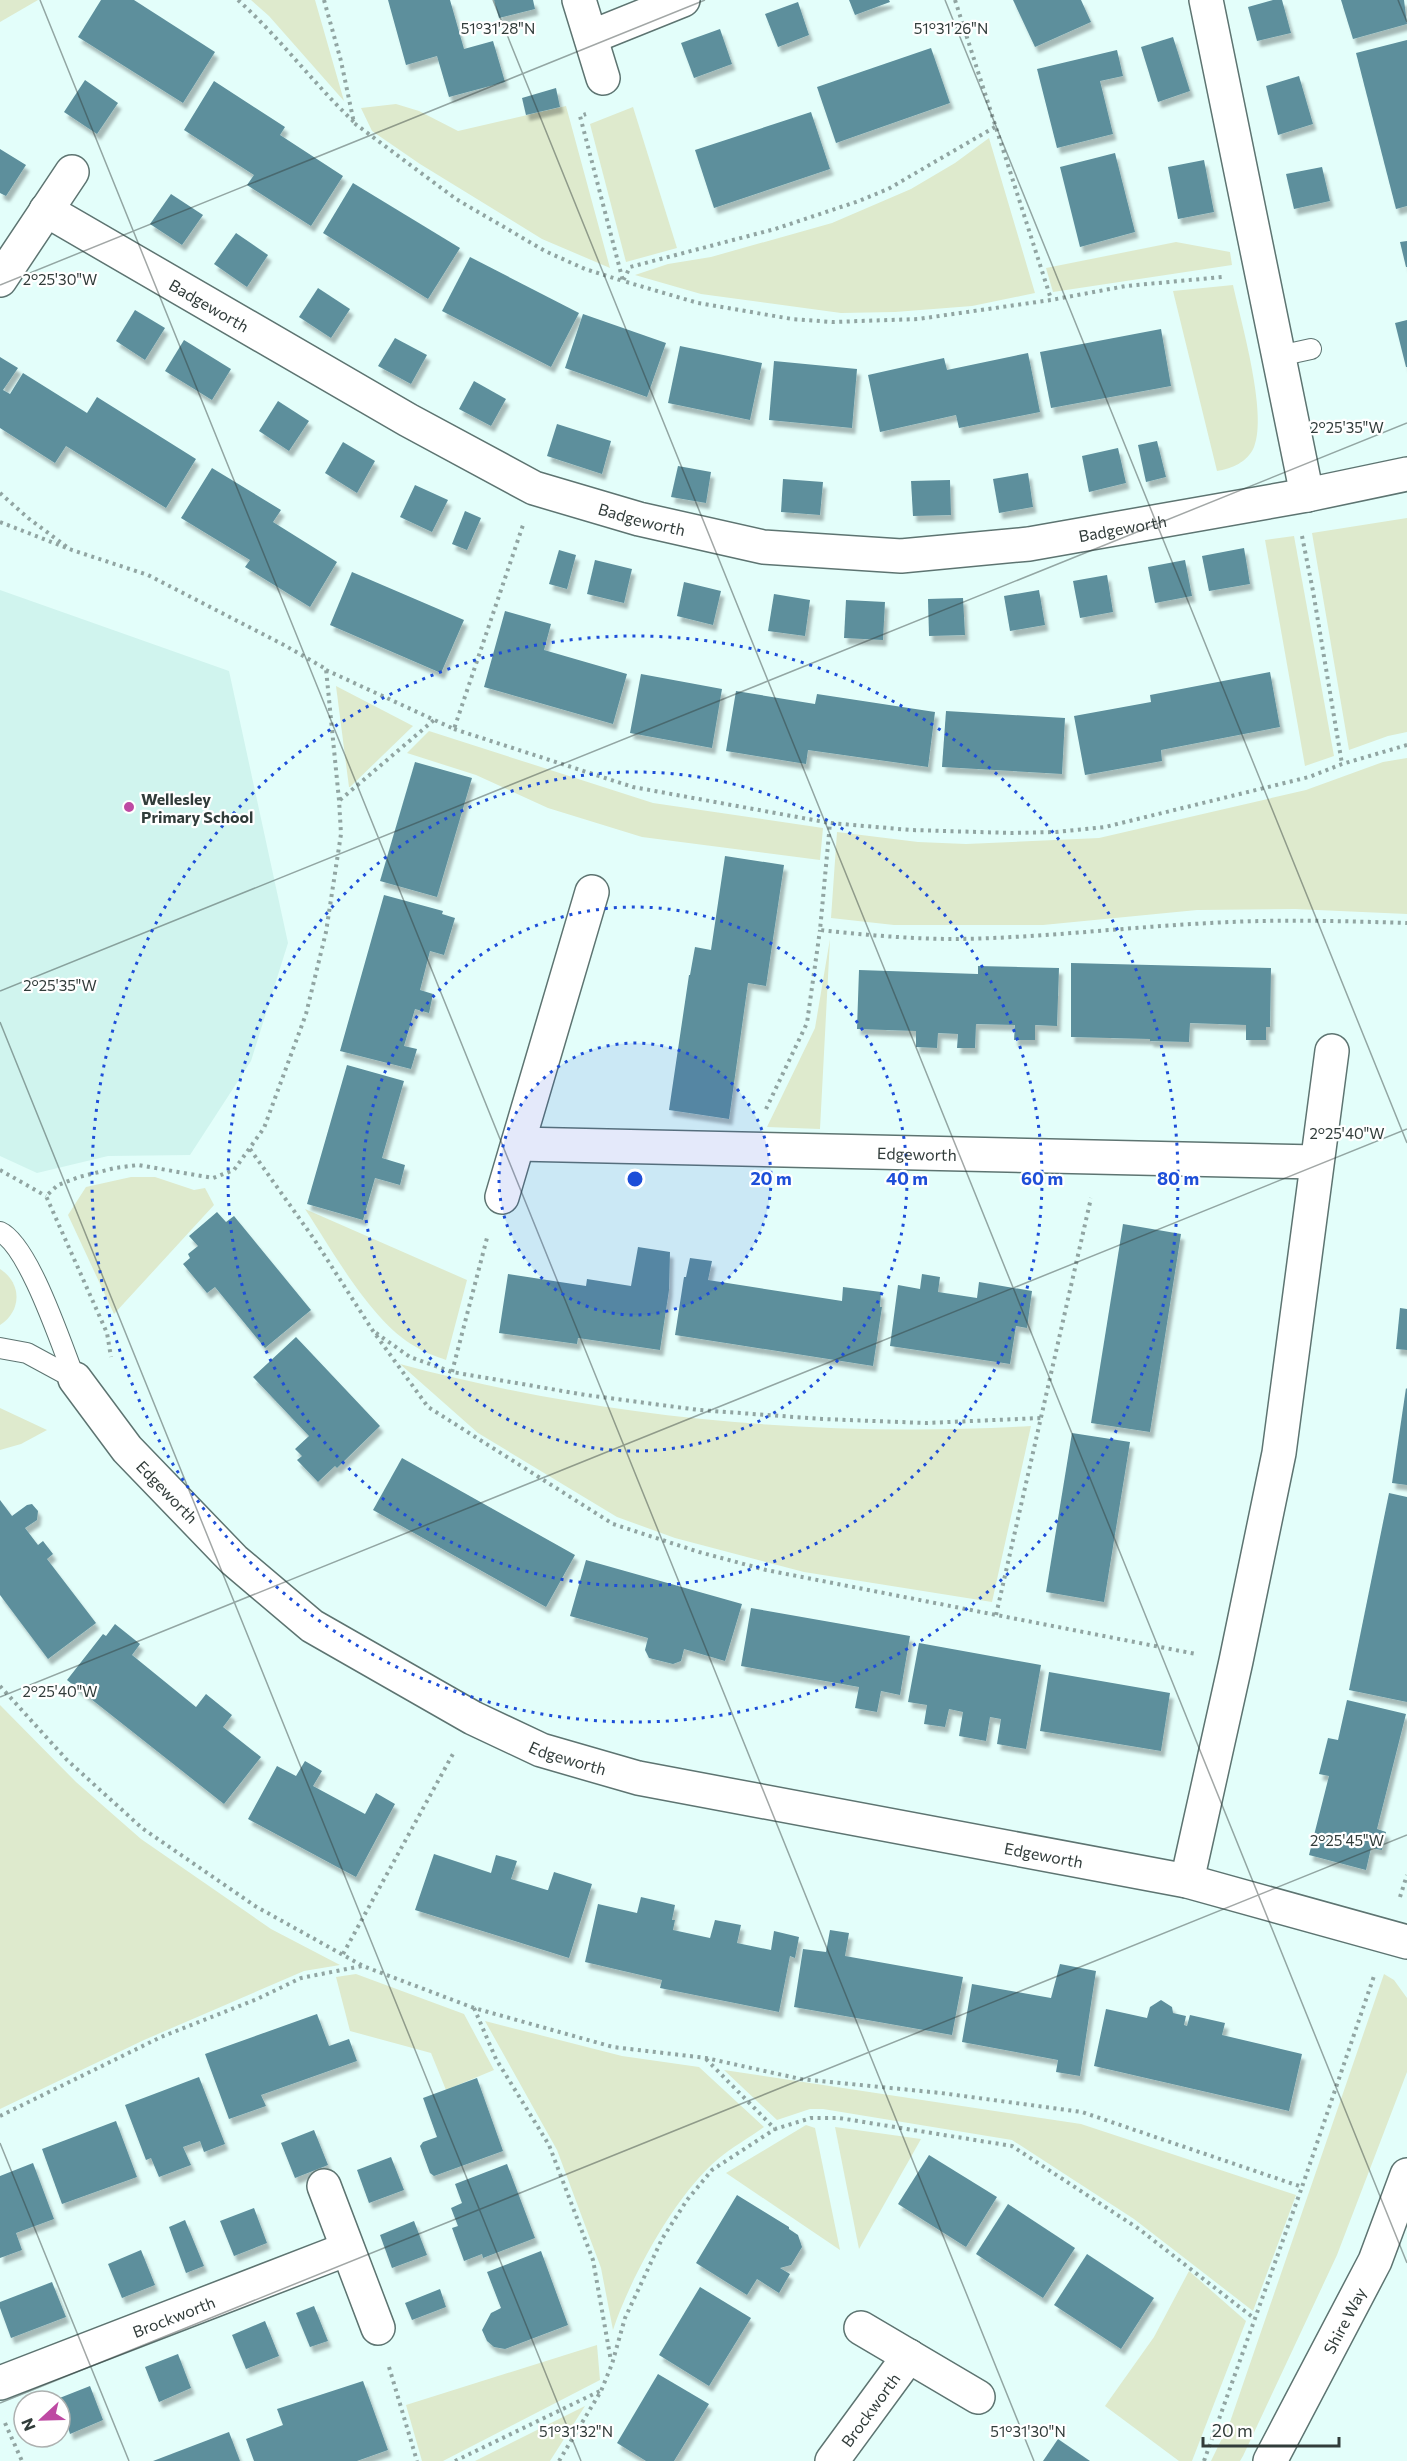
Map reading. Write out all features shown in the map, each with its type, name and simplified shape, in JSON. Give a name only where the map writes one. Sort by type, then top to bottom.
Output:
[{"type":"street","points":[[579,0],[603,78]]},
{"type":"street","points":[[591,37],[683,0]]},
{"type":"street","points":[[1206,0],[1279,356],[1301,496]]},
{"type":"street","points":[[0,280],[72,172]]},
{"type":"street","name":"Badgeworth","points":[[46,210],[408,420],[534,488],[639,519],[763,547],[901,556],[1029,544],[1301,496],[1407,474]]},
{"type":"street","points":[[502,1197],[592,892]]},
{"type":"street","points":[[1187,1881],[1279,1453],[1332,1051]]},
{"type":"street","name":"Edgeworth","points":[[518,1144],[1316,1162]]},
{"type":"street","name":"Edgeworth","points":[[75,1378],[127,1449],[234,1560],[312,1626],[473,1718],[541,1750],[638,1778],[1187,1881],[1397,1939]]},
{"type":"street","name":"Shire Way","points":[[1270,2461],[1375,2261],[1407,2175]]},
{"type":"street","points":[[324,2186],[378,2328]]},
{"type":"street","name":"Brockworth","points":[[0,2398],[347,2249]]},
{"type":"street","name":"Brockworth","points":[[861,2328],[978,2397]]},
{"type":"street","name":"Brockworth","points":[[832,2461],[909,2356]]},
{"type":"lane","points":[[1279,356],[1311,349]]},
{"type":"lane","name":"Edgeworth","points":[[0,1232],[8,1236],[31,1270],[75,1378]]},
{"type":"lane","name":"Edgeworth","points":[[0,1348],[27,1353],[75,1378]]},
{"type":"path","points":[[238,0],[258,18],[314,82],[354,123],[456,199],[545,251],[585,269],[698,303],[792,319],[832,322],[918,319],[1051,300],[1126,286],[1262,274]]},
{"type":"path","points":[[324,0],[341,61],[354,123]]},
{"type":"path","points":[[955,0],[1051,300]]},
{"type":"path","points":[[603,78],[612,104],[580,116],[623,281]]},
{"type":"path","points":[[623,281],[630,267],[775,229],[888,189],[995,127]]},
{"type":"path","points":[[454,729],[534,488]]},
{"type":"path","points":[[0,493],[28,518],[72,550]]},
{"type":"path","points":[[1301,496],[1313,591],[1342,764]]},
{"type":"path","points":[[0,522],[72,550],[148,575],[326,669],[454,729],[633,787],[830,823],[911,830],[1012,833],[1095,828],[1309,777],[1342,764],[1407,745]]},
{"type":"path","points":[[46,1196],[58,1185],[79,1177],[138,1165],[213,1178],[234,1170],[264,1128],[306,1014],[326,932],[341,834],[326,669]]},
{"type":"path","points":[[339,800],[434,720]]},
{"type":"path","points":[[745,1150],[776,1091],[807,1023],[820,930],[830,823]]},
{"type":"path","points":[[820,930],[866,935],[955,939],[1083,933],[1211,923],[1314,920],[1407,924]]},
{"type":"path","points":[[250,1149],[428,1407],[613,1524],[699,1552],[766,1570],[1236,1661]]},
{"type":"path","points":[[996,1615],[1101,1157]]},
{"type":"path","points":[[0,1170],[46,1196],[107,1333],[113,1368]]},
{"type":"path","points":[[452,1372],[494,1208],[502,1197]]},
{"type":"path","points":[[373,1330],[410,1357],[452,1372],[586,1395],[699,1410],[822,1419],[926,1423],[1041,1418]]},
{"type":"path","points":[[0,1686],[67,1760],[142,1828],[255,1906],[363,1966],[474,2008],[613,2047],[706,2058],[801,2079],[941,2093],[1082,2112],[1302,2187]]},
{"type":"path","points":[[344,1954],[473,1718]]},
{"type":"path","points":[[1204,2461],[1302,2187],[1397,1939]]},
{"type":"path","points":[[0,2116],[161,2037],[257,1999],[301,1978],[363,1966]]},
{"type":"path","points":[[474,2008],[496,2059],[549,2145],[593,2260],[612,2364]]},
{"type":"path","points":[[706,2058],[775,2129]]},
{"type":"path","points":[[559,2461],[601,2391],[612,2364],[625,2318],[662,2239],[687,2200],[712,2170],[775,2129],[811,2118],[839,2118],[1012,2146],[1139,2229],[1255,2319]]},
{"type":"path","points":[[378,2328],[417,2461]]},
{"type":"path","points":[[455,2461],[601,2391]]},
{"type":"path","points":[[0,2398],[22,2461]]},
{"type":"shaded area","points":[[0,0],[38,0],[0,22]]},
{"type":"shaded area","points":[[251,0],[315,0],[344,101],[269,16]]},
{"type":"shaded area","points":[[396,104],[419,111],[458,131],[566,106],[610,268],[542,239],[420,164],[372,131],[361,108]]},
{"type":"shaded area","points":[[633,107],[677,248],[626,262],[590,124]]},
{"type":"shaded area","points":[[989,138],[1035,293],[972,306],[895,312],[841,313],[701,294],[635,275],[668,264],[711,257],[832,223],[911,189],[955,163]]},
{"type":"shaded area","points":[[1176,242],[1230,252],[1232,265],[1053,292],[1046,268]]},
{"type":"shaded area","points":[[1233,285],[1256,391],[1257,432],[1254,447],[1248,457],[1228,469],[1217,471],[1173,291]]},
{"type":"shaded area","points":[[1407,518],[1407,732],[1388,736],[1349,750],[1312,533]]},
{"type":"shaded area","points":[[1294,536],[1334,756],[1305,766],[1265,540]]},
{"type":"shaded area","name":"Wellesley Primary School","points":[[0,590],[229,671],[288,943],[251,1061],[190,1155],[108,1156],[37,1173],[0,1156]]},
{"type":"shaded area","points":[[336,686],[413,726],[350,787],[349,787]]},
{"type":"shaded area","points":[[429,731],[653,803],[823,828],[820,860],[642,837],[548,808],[476,775],[407,753]]},
{"type":"shaded area","points":[[1407,758],[1407,914],[1295,909],[1197,910],[1043,925],[894,925],[831,918],[837,832],[918,842],[966,844],[1099,838],[1306,790],[1383,762]]},
{"type":"shaded area","points":[[830,939],[820,1129],[767,1127],[815,1028]]},
{"type":"shaded area","points":[[131,1177],[155,1177],[194,1190],[205,1188],[214,1205],[114,1314],[68,1215],[86,1187]]},
{"type":"shaded area","points":[[305,1209],[467,1280],[446,1360],[416,1347],[399,1336],[384,1321],[354,1284]]},
{"type":"shaded area","points":[[0,1269],[12,1282],[16,1297],[12,1312],[0,1325]]},
{"type":"shaded area","points":[[400,1364],[555,1399],[713,1420],[872,1429],[1031,1426],[992,1602],[804,1572],[675,1538],[617,1517],[478,1433]]},
{"type":"shaded area","points":[[0,1408],[47,1430],[21,1444],[0,1450]]},
{"type":"shaded area","points":[[0,1705],[76,1782],[141,1839],[271,1929],[340,1965],[304,1971],[144,2040],[0,2109]]},
{"type":"shaded area","points":[[356,1974],[464,2014],[494,2070],[446,2090],[431,2053],[350,2031],[336,1977]]},
{"type":"shaded area","points":[[1384,1974],[1394,1980],[1407,1998],[1407,2072],[1337,2255],[1243,2456],[1240,2461],[1211,2461],[1230,2422]]},
{"type":"shaded area","points":[[485,2021],[622,2056],[699,2067],[764,2127],[718,2159],[686,2193],[643,2262],[613,2330],[601,2268],[557,2150]]},
{"type":"shaded area","points":[[724,2070],[1081,2124],[1296,2195],[1253,2311],[1134,2219],[1012,2140],[823,2109],[810,2109],[777,2120]]},
{"type":"shaded area","points":[[806,2125],[815,2128],[840,2250],[726,2173]]},
{"type":"shaded area","points":[[835,2127],[921,2139],[859,2249]]},
{"type":"shaded area","points":[[1189,2271],[1246,2321],[1192,2461],[1179,2461],[1105,2406],[1154,2337]]},
{"type":"shaded area","points":[[597,2345],[600,2380],[443,2461],[422,2461],[406,2405]]},
{"type":"shaded area","points":[[585,2406],[550,2461],[475,2461]]},
{"type":"building","points":[[101,0],[134,0],[215,52],[183,103],[78,37]]},
{"type":"building","points":[[388,0],[450,0],[464,49],[493,41],[505,82],[449,97],[437,56],[406,65]]},
{"type":"building","points":[[494,0],[533,0],[535,9],[499,18]]},
{"type":"building","points":[[849,0],[889,0],[890,2],[855,15]]},
{"type":"building","points":[[1013,0],[1081,0],[1091,22],[1035,47]]},
{"type":"building","points":[[1273,0],[1282,0],[1291,33],[1257,41],[1248,7]]},
{"type":"building","points":[[1341,0],[1404,0],[1407,24],[1353,39]]},
{"type":"building","points":[[798,2],[809,35],[778,47],[765,14]]},
{"type":"building","points":[[720,29],[732,64],[694,78],[681,43]]},
{"type":"building","points":[[1173,37],[1190,91],[1158,102],[1141,47]]},
{"type":"building","points":[[1407,40],[1407,206],[1396,209],[1356,53]]},
{"type":"building","points":[[931,48],[950,103],[836,143],[817,87]]},
{"type":"building","points":[[1117,50],[1123,76],[1100,81],[1113,134],[1057,148],[1037,69]]},
{"type":"building","points":[[1299,76],[1313,124],[1278,135],[1266,86]]},
{"type":"building","points":[[85,80],[118,103],[97,134],[64,112]]},
{"type":"building","points":[[214,81],[285,127],[280,135],[343,176],[311,226],[247,185],[254,175],[184,130]]},
{"type":"building","points":[[556,88],[560,107],[526,115],[522,98]]},
{"type":"building","points":[[811,112],[830,169],[714,208],[695,150]]},
{"type":"building","points":[[0,149],[26,165],[6,196],[0,193]]},
{"type":"building","points":[[1115,153],[1135,232],[1080,247],[1060,167]]},
{"type":"building","points":[[1204,160],[1214,212],[1178,219],[1168,167]]},
{"type":"building","points":[[1322,167],[1330,201],[1294,209],[1286,174]]},
{"type":"building","points":[[353,183],[460,248],[428,299],[323,233]]},
{"type":"building","points":[[171,194],[203,215],[182,245],[150,224]]},
{"type":"building","points":[[236,233],[268,255],[247,287],[214,264]]},
{"type":"building","points":[[1407,241],[1407,267],[1406,267],[1400,242]]},
{"type":"building","points":[[470,257],[579,313],[551,367],[442,311]]},
{"type":"building","points":[[318,288],[350,309],[331,338],[299,317]]},
{"type":"building","points":[[135,310],[165,328],[145,360],[116,341]]},
{"type":"building","points":[[583,314],[666,343],[647,397],[565,368]]},
{"type":"building","points":[[1407,320],[1407,367],[1406,367],[1395,323]]},
{"type":"building","points":[[1161,329],[1171,386],[1051,408],[1040,352]]},
{"type":"building","points":[[395,338],[427,355],[411,384],[378,366]]},
{"type":"building","points":[[184,340],[231,369],[212,400],[165,371]]},
{"type":"building","points":[[680,346],[762,363],[750,420],[668,403]]},
{"type":"building","points":[[1028,353],[1040,412],[959,428],[956,415],[880,432],[868,375],[944,358],[947,370]]},
{"type":"building","points":[[0,357],[18,368],[3,390],[10,394],[23,373],[87,413],[97,397],[196,459],[166,508],[66,446],[55,463],[0,428]]},
{"type":"building","points":[[774,361],[857,369],[852,428],[769,420]]},
{"type":"building","points":[[474,381],[506,399],[491,426],[459,409]]},
{"type":"building","points":[[278,401],[309,421],[289,451],[259,431]]},
{"type":"building","points":[[557,424],[611,441],[602,474],[547,456]]},
{"type":"building","points":[[1157,441],[1166,477],[1146,482],[1138,445]]},
{"type":"building","points":[[343,442],[375,461],[357,493],[325,473]]},
{"type":"building","points":[[1118,448],[1126,483],[1089,492],[1082,456]]},
{"type":"building","points":[[678,466],[711,472],[706,503],[671,497]]},
{"type":"building","points":[[212,468],[281,510],[273,522],[337,562],[310,607],[245,567],[250,560],[181,518]]},
{"type":"building","points":[[1028,473],[1033,507],[999,513],[993,479]]},
{"type":"building","points":[[783,479],[823,482],[820,515],[781,512]]},
{"type":"building","points":[[950,480],[951,515],[913,516],[911,481]]},
{"type":"building","points":[[415,485],[448,500],[432,532],[400,517]]},
{"type":"building","points":[[465,511],[481,518],[467,550],[452,544]]},
{"type":"building","points":[[1244,548],[1250,584],[1209,591],[1202,556]]},
{"type":"building","points":[[559,550],[576,555],[567,589],[549,584]]},
{"type":"building","points":[[595,560],[632,569],[624,603],[587,594]]},
{"type":"building","points":[[1185,560],[1192,596],[1155,603],[1148,567]]},
{"type":"building","points":[[352,572],[464,620],[441,673],[330,625]]},
{"type":"building","points":[[1107,575],[1113,612],[1080,618],[1073,581]]},
{"type":"building","points":[[684,582],[721,591],[713,625],[677,616]]},
{"type":"building","points":[[1039,590],[1045,625],[1010,631],[1004,596]]},
{"type":"building","points":[[774,594],[810,600],[805,636],[768,631]]},
{"type":"building","points":[[963,598],[965,635],[929,636],[928,599]]},
{"type":"building","points":[[846,600],[885,602],[883,640],[844,638]]},
{"type":"building","points":[[505,611],[551,624],[544,650],[627,674],[613,724],[484,687]]},
{"type":"building","points":[[1270,672],[1280,727],[1161,750],[1162,761],[1085,775],[1074,716],[1151,702],[1150,695]]},
{"type":"building","points":[[641,674],[722,689],[712,748],[630,733]]},
{"type":"building","points":[[736,691],[815,704],[817,694],[935,712],[928,767],[808,750],[806,764],[726,751]]},
{"type":"building","points":[[946,711],[1065,718],[1062,774],[942,767]]},
{"type":"building","points":[[415,762],[472,778],[437,897],[380,881]]},
{"type":"building","points":[[725,856],[784,865],[766,986],[748,983],[729,1119],[669,1110],[695,947],[711,950]]},
{"type":"building","points":[[384,895],[443,911],[442,914],[455,918],[444,955],[430,951],[420,990],[433,994],[429,1013],[415,1009],[404,1046],[417,1049],[411,1069],[340,1051]]},
{"type":"building","points":[[1071,963],[1271,968],[1270,1027],[1266,1027],[1266,1040],[1246,1040],[1246,1025],[1190,1023],[1189,1042],[1071,1037]]},
{"type":"building","points":[[978,966],[1059,968],[1057,1026],[1035,1025],[1035,1040],[1014,1040],[1015,1025],[976,1024],[975,1048],[957,1048],[958,1034],[938,1033],[937,1048],[916,1047],[916,1031],[857,1029],[859,970],[978,974]]},
{"type":"building","points":[[347,1065],[404,1081],[382,1158],[405,1165],[400,1185],[375,1178],[363,1220],[307,1204]]},
{"type":"building","points":[[217,1212],[226,1222],[234,1216],[311,1310],[265,1348],[215,1287],[207,1293],[183,1264],[190,1258],[188,1254],[198,1246],[189,1236]]},
{"type":"building","points":[[1123,1224],[1181,1234],[1150,1432],[1091,1423]]},
{"type":"building","points":[[638,1247],[670,1252],[669,1290],[660,1350],[578,1338],[577,1344],[499,1333],[508,1274],[586,1286],[587,1279],[631,1286]]},
{"type":"building","points":[[690,1258],[712,1261],[708,1280],[842,1301],[843,1287],[881,1292],[880,1307],[882,1307],[873,1366],[675,1335],[684,1277],[686,1277]]},
{"type":"building","points":[[922,1274],[940,1277],[938,1292],[977,1298],[979,1282],[1032,1291],[1027,1328],[1016,1326],[1010,1364],[890,1346],[898,1285],[920,1289]]},
{"type":"building","points":[[1400,1308],[1407,1309],[1407,1350],[1396,1349]]},
{"type":"building","points":[[296,1337],[380,1426],[337,1468],[335,1466],[318,1482],[297,1460],[302,1456],[295,1449],[309,1436],[253,1377]]},
{"type":"building","points":[[1407,1389],[1407,1485],[1392,1483]]},
{"type":"building","points":[[1072,1433],[1130,1442],[1104,1602],[1046,1592]]},
{"type":"building","points":[[402,1458],[575,1555],[546,1607],[373,1510]]},
{"type":"building","points":[[1389,1493],[1407,1497],[1407,1702],[1349,1690]]},
{"type":"building","points":[[0,1500],[12,1516],[32,1504],[38,1511],[37,1520],[25,1528],[38,1545],[43,1541],[53,1554],[47,1559],[96,1623],[48,1659],[0,1595]]},
{"type":"building","points":[[586,1560],[742,1604],[725,1661],[684,1649],[681,1661],[673,1664],[649,1658],[645,1650],[648,1638],[570,1616]]},
{"type":"building","points":[[751,1608],[910,1636],[900,1695],[881,1691],[877,1712],[855,1708],[859,1687],[741,1666]]},
{"type":"building","points":[[115,1624],[140,1644],[132,1655],[196,1707],[206,1694],[232,1715],[223,1727],[261,1757],[224,1804],[67,1680],[103,1634],[106,1636]]},
{"type":"building","points":[[919,1643],[1041,1665],[1026,1749],[997,1744],[1001,1719],[990,1717],[986,1741],[959,1736],[963,1712],[949,1709],[945,1727],[924,1724],[927,1705],[908,1702]]},
{"type":"building","points":[[1049,1672],[1170,1693],[1161,1751],[1040,1731]]},
{"type":"building","points":[[1347,1700],[1406,1714],[1377,1829],[1386,1832],[1382,1850],[1371,1848],[1366,1870],[1309,1855],[1329,1776],[1319,1774],[1328,1738],[1338,1740]]},
{"type":"building","points":[[305,1761],[322,1771],[313,1786],[365,1814],[376,1793],[395,1804],[356,1877],[248,1819],[277,1766],[296,1776]]},
{"type":"building","points":[[434,1854],[491,1873],[496,1855],[517,1861],[511,1879],[547,1890],[554,1872],[592,1884],[569,1958],[415,1910]]},
{"type":"building","points":[[641,1897],[675,1905],[673,1930],[710,1938],[715,1920],[741,1925],[737,1943],[771,1950],[774,1931],[799,1937],[795,1958],[790,1956],[779,2012],[660,1988],[662,1980],[585,1962],[598,1904],[637,1913]]},
{"type":"building","points":[[830,1930],[849,1933],[845,1956],[963,1977],[952,2035],[794,2007],[803,1949],[826,1952]]},
{"type":"building","points":[[1060,1964],[1096,1971],[1080,2076],[1056,2072],[1058,2060],[962,2042],[972,1984],[1051,1998]]},
{"type":"building","points":[[1161,2000],[1172,2007],[1173,2013],[1186,2016],[1184,2025],[1187,2026],[1190,2015],[1225,2023],[1222,2035],[1302,2054],[1289,2111],[1094,2066],[1106,2009],[1147,2018],[1150,2007]]},
{"type":"building","points":[[317,2014],[329,2046],[349,2039],[357,2061],[261,2095],[266,2106],[229,2119],[205,2054]]},
{"type":"building","points":[[199,2077],[225,2144],[204,2152],[200,2141],[183,2147],[191,2165],[159,2177],[151,2158],[146,2160],[125,2105]]},
{"type":"building","points":[[477,2078],[503,2151],[434,2176],[430,2173],[420,2146],[423,2142],[437,2137],[423,2098]]},
{"type":"building","points":[[116,2121],[137,2177],[62,2204],[42,2149]]},
{"type":"building","points":[[314,2130],[328,2165],[295,2178],[281,2143]]},
{"type":"building","points":[[929,2155],[997,2197],[966,2247],[898,2204]]},
{"type":"building","points":[[391,2157],[404,2190],[369,2203],[357,2170]]},
{"type":"building","points":[[33,2163],[54,2219],[16,2233],[22,2250],[0,2258],[0,2176]]},
{"type":"building","points":[[507,2164],[535,2238],[483,2258],[482,2254],[464,2261],[452,2228],[458,2226],[451,2208],[462,2203],[455,2184]]},
{"type":"building","points":[[737,2195],[798,2235],[802,2247],[791,2265],[780,2268],[790,2274],[779,2293],[757,2279],[747,2295],[696,2263]]},
{"type":"building","points":[[1008,2204],[1075,2248],[1043,2298],[976,2254]]},
{"type":"building","points":[[254,2208],[267,2243],[234,2256],[220,2221]]},
{"type":"building","points":[[185,2220],[204,2266],[186,2273],[169,2227]]},
{"type":"building","points":[[414,2221],[427,2255],[392,2268],[380,2235]]},
{"type":"building","points":[[141,2250],[155,2285],[122,2298],[108,2264]]},
{"type":"building","points":[[541,2251],[568,2325],[505,2349],[494,2347],[487,2341],[482,2330],[491,2313],[501,2308],[487,2272]]},
{"type":"building","points":[[1087,2254],[1154,2298],[1121,2349],[1054,2305]]},
{"type":"building","points":[[52,2282],[66,2317],[11,2338],[0,2302]]},
{"type":"building","points":[[700,2287],[751,2318],[709,2386],[659,2355]]},
{"type":"building","points":[[440,2289],[446,2307],[412,2320],[405,2303]]},
{"type":"building","points":[[314,2306],[328,2341],[310,2347],[296,2313]]},
{"type":"building","points":[[265,2321],[279,2356],[246,2369],[232,2335]]},
{"type":"building","points":[[178,2354],[191,2388],[159,2402],[145,2367]]},
{"type":"building","points":[[658,2374],[709,2404],[674,2461],[646,2461],[617,2443]]},
{"type":"building","points":[[363,2381],[388,2450],[357,2461],[254,2461],[246,2439],[283,2425],[277,2409]]},
{"type":"building","points":[[90,2386],[103,2420],[72,2433],[72,2393]]},
{"type":"building","points":[[229,2432],[240,2461],[153,2461]]},
{"type":"building","points":[[1058,2439],[1090,2461],[1043,2461]]},
{"type":"place","name":"Wellesley Primary School","points":[[129,807]]}]
